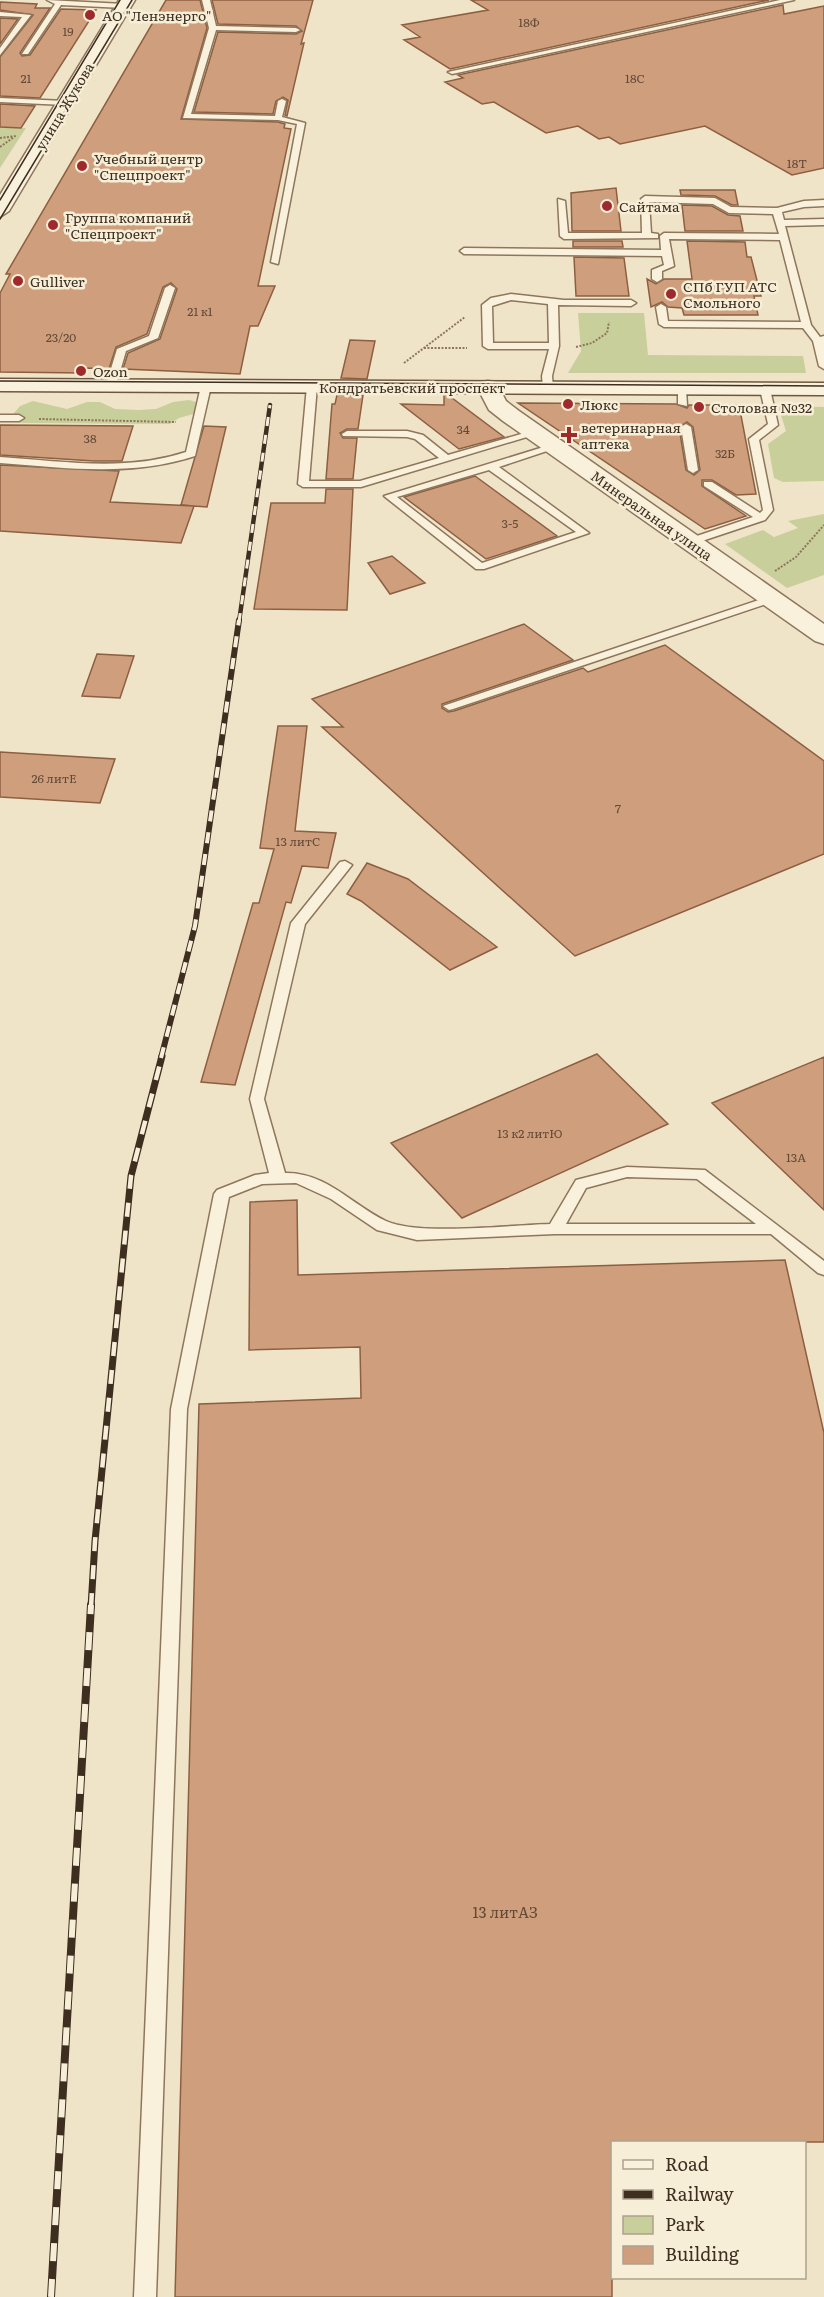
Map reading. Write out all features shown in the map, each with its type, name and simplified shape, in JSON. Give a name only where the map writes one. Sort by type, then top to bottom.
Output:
[{"type":"street","name":"улица Жукова","points":[[0,211],[126,3]]},
{"type":"street","name":"Кондратьевский проспект","points":[[0,385],[548,388],[682,397],[765,389],[824,389]]},
{"type":"street","name":"Минеральная улица","points":[[488,387],[490,397],[496,405],[824,636]]},
{"type":"lane","points":[[206,0],[213,28],[186,116],[278,118],[301,123],[275,262]]},
{"type":"lane","points":[[452,72],[790,0]]},
{"type":"lane","points":[[25,52],[55,2],[126,3]]},
{"type":"lane","points":[[0,14],[27,15],[0,53]]},
{"type":"lane","points":[[213,28],[296,30]]},
{"type":"lane","points":[[0,100],[63,106]]},
{"type":"lane","points":[[278,118],[282,101]]},
{"type":"lane","points":[[0,106],[63,106]]},
{"type":"lane","points":[[647,236],[645,199],[715,201],[729,210],[777,211],[804,204],[824,203]]},
{"type":"lane","points":[[561,201],[564,236],[783,237]]},
{"type":"lane","points":[[777,211],[806,325],[821,340],[824,366]]},
{"type":"lane","points":[[780,223],[824,222]]},
{"type":"lane","points":[[657,279],[657,270],[669,266],[664,236]]},
{"type":"lane","points":[[464,251],[666,253]]},
{"type":"lane","points":[[111,385],[122,350],[153,338],[170,288]]},
{"type":"lane","points":[[554,346],[488,346],[487,305],[493,300],[531,297],[553,302],[631,303]]},
{"type":"lane","points":[[548,388],[547,376],[554,346],[553,302]]},
{"type":"lane","points":[[661,307],[664,324],[806,325]]},
{"type":"lane","points":[[0,460],[147,467],[172,463],[191,454],[206,386]]},
{"type":"lane","points":[[312,386],[303,484],[361,484],[535,433]]},
{"type":"lane","points":[[689,542],[760,518],[768,510],[754,439],[773,425],[765,389]]},
{"type":"lane","points":[[0,418],[19,418]]},
{"type":"lane","points":[[686,427],[693,470]]},
{"type":"lane","points":[[347,434],[407,434],[419,437],[447,459]]},
{"type":"lane","points":[[491,466],[584,533],[480,567],[389,496],[554,447]]},
{"type":"lane","points":[[708,484],[760,518]]},
{"type":"lane","points":[[449,706],[771,599]]},
{"type":"lane","points":[[278,1177],[257,1099],[298,923],[345,865]]},
{"type":"lane","points":[[555,1229],[581,1184],[627,1172],[700,1174],[824,1269]]},
{"type":"lane","points":[[145,2297],[178,1409],[222,1194],[260,1179],[298,1178],[336,1195],[382,1226],[417,1234],[555,1229],[774,1229]]},
{"type":"path","points":[[0,138],[25,135]]},
{"type":"path","points":[[0,147],[16,136]]},
{"type":"path","points":[[396,369],[467,315],[487,305]]},
{"type":"path","points":[[581,347],[607,333],[609,317]]},
{"type":"path","points":[[423,348],[488,346]]},
{"type":"path","points":[[19,418],[197,422]]},
{"type":"path","points":[[770,574],[796,557],[824,525]]},
{"type":"green space","points":[[0,127],[26,128],[0,168]]},
{"type":"green space","points":[[578,313],[644,313],[648,355],[803,356],[806,373],[568,373],[581,351]]},
{"type":"green space","points":[[189,400],[196,402],[200,412],[179,418],[170,424],[22,423],[8,420],[20,406],[33,401],[67,409],[87,402],[100,402],[115,409],[139,410],[156,409],[173,402]]},
{"type":"green space","points":[[778,406],[824,407],[824,481],[783,482],[774,478],[768,444],[786,431]]},
{"type":"green space","points":[[824,514],[824,575],[787,588],[725,544],[763,530],[774,537],[798,528],[788,521]]},
{"type":"building","points":[[166,0],[200,0],[207,28],[181,119],[278,122],[285,124],[284,128],[291,129],[258,286],[275,286],[258,326],[250,326],[240,374],[123,369],[128,353],[160,339],[177,289],[171,283],[163,287],[147,334],[116,347],[109,369],[85,368],[84,373],[0,372],[0,293],[10,274],[6,274]]},
{"type":"building","points":[[212,0],[313,0],[301,44],[304,43],[287,116],[285,115],[288,100],[283,97],[276,101],[273,114],[194,112],[218,32],[296,34],[302,31],[296,26],[218,24]]},
{"type":"building","points":[[471,0],[769,0],[450,69],[404,40],[420,37],[402,25],[488,10]]},
{"type":"building","points":[[0,2],[37,4],[35,8],[50,8],[20,53],[22,56],[30,55],[61,9],[96,10],[40,98],[0,96],[0,57],[33,15],[0,10]]},
{"type":"building","points":[[783,5],[784,14],[824,6],[824,168],[792,175],[705,126],[620,144],[609,137],[599,139],[578,126],[546,133],[494,102],[482,104],[445,82],[463,78],[458,75]]},
{"type":"building","points":[[0,18],[18,19],[0,44]]},
{"type":"building","points":[[0,104],[35,106],[21,128],[0,127]]},
{"type":"building","points":[[616,188],[621,231],[572,231],[571,193]]},
{"type":"building","points":[[680,190],[735,190],[738,205],[732,205],[715,196],[681,195]]},
{"type":"building","points":[[682,205],[712,206],[728,215],[740,216],[743,231],[685,231]]},
{"type":"building","points":[[573,241],[622,241],[623,247],[573,247]]},
{"type":"building","points":[[687,241],[745,242],[747,257],[751,257],[761,296],[754,296],[758,315],[684,315],[682,308],[668,307],[662,302],[651,307],[647,279],[656,284],[664,279],[692,279]]},
{"type":"building","points":[[574,257],[624,258],[629,296],[576,296]]},
{"type":"building","points":[[350,340],[375,341],[367,379],[341,378]]},
{"type":"building","points":[[337,395],[363,395],[358,429],[347,429],[340,433],[343,438],[357,438],[353,479],[326,479],[332,404],[335,404]]},
{"type":"building","points":[[444,395],[448,395],[504,437],[459,449],[401,404],[444,405]]},
{"type":"building","points":[[518,403],[676,404],[687,408],[689,405],[739,405],[756,494],[736,495],[712,480],[702,480],[702,486],[746,516],[705,529]],"holes":[[[687,422],[693,427],[700,470],[694,475],[686,470],[679,427]]]},
{"type":"building","points":[[0,425],[133,426],[122,461],[94,461],[0,455]]},
{"type":"building","points":[[204,426],[226,427],[207,507],[181,505]]},
{"type":"building","points":[[0,465],[119,471],[110,502],[194,506],[181,543],[0,531]]},
{"type":"building","points":[[475,476],[557,536],[486,559],[404,497]]},
{"type":"building","points":[[326,489],[353,489],[347,610],[254,609],[271,503],[325,503]]},
{"type":"building","points":[[392,556],[425,583],[390,594],[368,563]]},
{"type":"building","points":[[524,624],[573,660],[442,704],[442,708],[448,712],[454,711],[583,668],[588,672],[665,645],[824,761],[824,854],[575,956],[322,727],[343,727],[312,699]]},
{"type":"building","points":[[97,654],[134,656],[120,698],[82,696]]},
{"type":"building","points":[[278,726],[307,726],[295,831],[336,833],[328,868],[302,866],[291,903],[286,902],[235,1085],[201,1082],[253,903],[259,903],[274,849],[260,848]]},
{"type":"building","points":[[0,752],[115,759],[100,803],[0,797]]},
{"type":"building","points":[[367,863],[408,879],[497,947],[450,970],[361,901],[347,894]]},
{"type":"building","points":[[597,1054],[668,1124],[462,1218],[391,1143]]},
{"type":"building","points":[[824,1057],[824,1210],[712,1103]]},
{"type":"building","points":[[297,1200],[298,1275],[785,1260],[824,1433],[824,2142],[611,2141],[612,2297],[175,2297],[199,1404],[361,1398],[360,1347],[249,1350],[250,1202]]},
{"type":"tram line","points":[[0,200],[120,0]]},
{"type":"tram line","points":[[0,219],[132,0]]},
{"type":"tram line","points":[[0,381],[824,386]]},
{"type":"railway","points":[[239,622],[270,405]]},
{"type":"railway","points":[[161,1058],[195,926],[239,620]]},
{"type":"railway","points":[[91,1607],[95,1541],[131,1176],[162,1056]]},
{"type":"railway","points":[[51,2297],[91,1605]]},
{"type":"place","name":"АО \"Ленэнерго\"","points":[[90,15]]},
{"type":"place","name":"Учебный центр \"Спецпроект\"","points":[[82,166]]},
{"type":"place","name":"Сайтама","points":[[607,206]]},
{"type":"place","name":"Группа компаний \"Спецпроект\"","points":[[53,225]]},
{"type":"place","name":"Gulliver","points":[[18,281]]},
{"type":"place","name":"СПб ГУП АТС Смольного","points":[[671,294]]},
{"type":"place","name":"Ozon","points":[[81,371]]},
{"type":"place","name":"Люкс","points":[[568,404]]},
{"type":"place","name":"Столовая №32","points":[[699,407]]},
{"type":"place","name":"ветеринарная аптека","points":[[569,435]]}]
